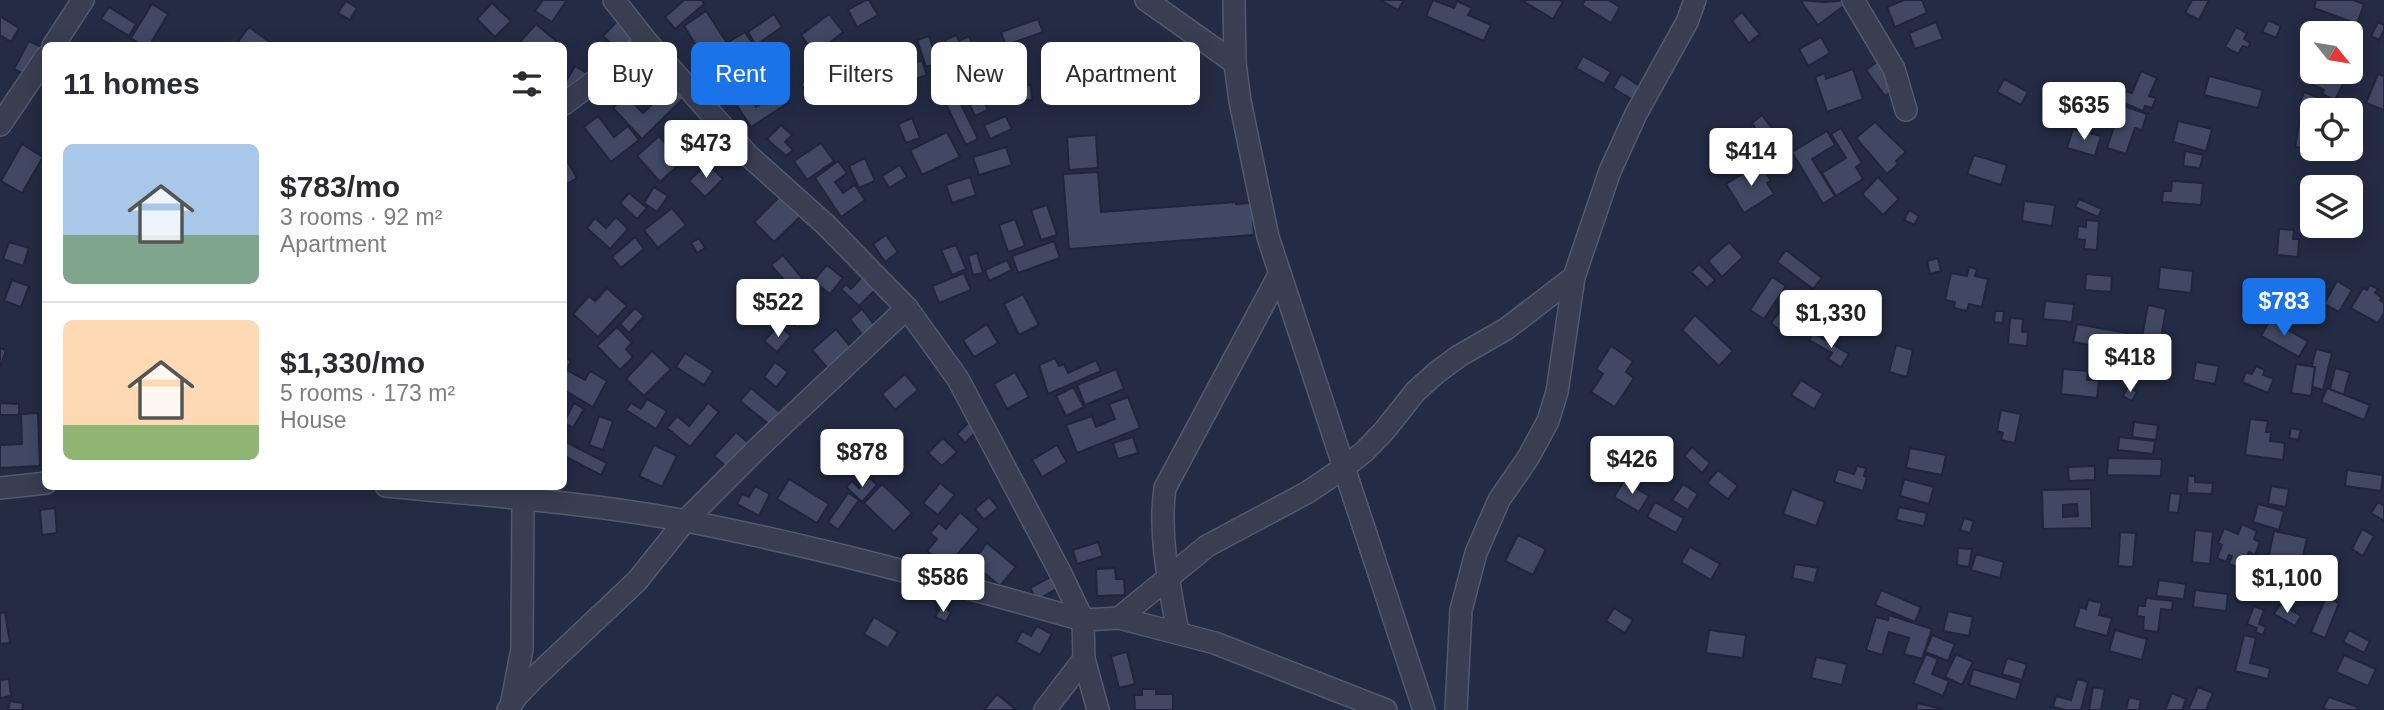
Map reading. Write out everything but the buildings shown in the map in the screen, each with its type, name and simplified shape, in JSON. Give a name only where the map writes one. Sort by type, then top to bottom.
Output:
[{"type":"street","points":[[56,42],[83,0]]},
{"type":"street","points":[[614,0],[647,42]]},
{"type":"street","points":[[1146,0],[1235,64]]},
{"type":"street","points":[[1234,0],[1235,64],[1240,101],[1268,237],[1424,710]]},
{"type":"street","points":[[1456,710],[1461,610],[1476,553],[1499,500],[1528,458],[1548,421],[1557,393],[1574,277],[1610,171],[1636,114],[1687,22],[1695,0]]},
{"type":"street","points":[[1853,0],[1894,69],[1906,110]]},
{"type":"street","points":[[0,125],[42,63]]},
{"type":"street","points":[[677,76],[748,155],[826,225],[907,308],[958,379],[1083,620],[1084,659],[1098,710]]},
{"type":"street","points":[[567,102],[588,86]]},
{"type":"street","points":[[1178,633],[1168,578],[1164,488],[1279,275]]},
{"type":"street","points":[[1119,618],[1207,546],[1308,492],[1345,467],[1371,444],[1415,391],[1436,373],[1459,356],[1506,329],[1574,277]]},
{"type":"street","points":[[510,706],[533,679],[638,581],[685,521],[759,447],[907,308]]},
{"type":"street","points":[[0,488],[42,483]]},
{"type":"street","points":[[425,490],[596,506],[685,521],[872,562],[1083,620],[1119,618],[1215,643],[1386,710]]},
{"type":"street","points":[[510,706],[523,632],[523,500]]},
{"type":"street","points":[[1045,710],[1084,659]]}]
